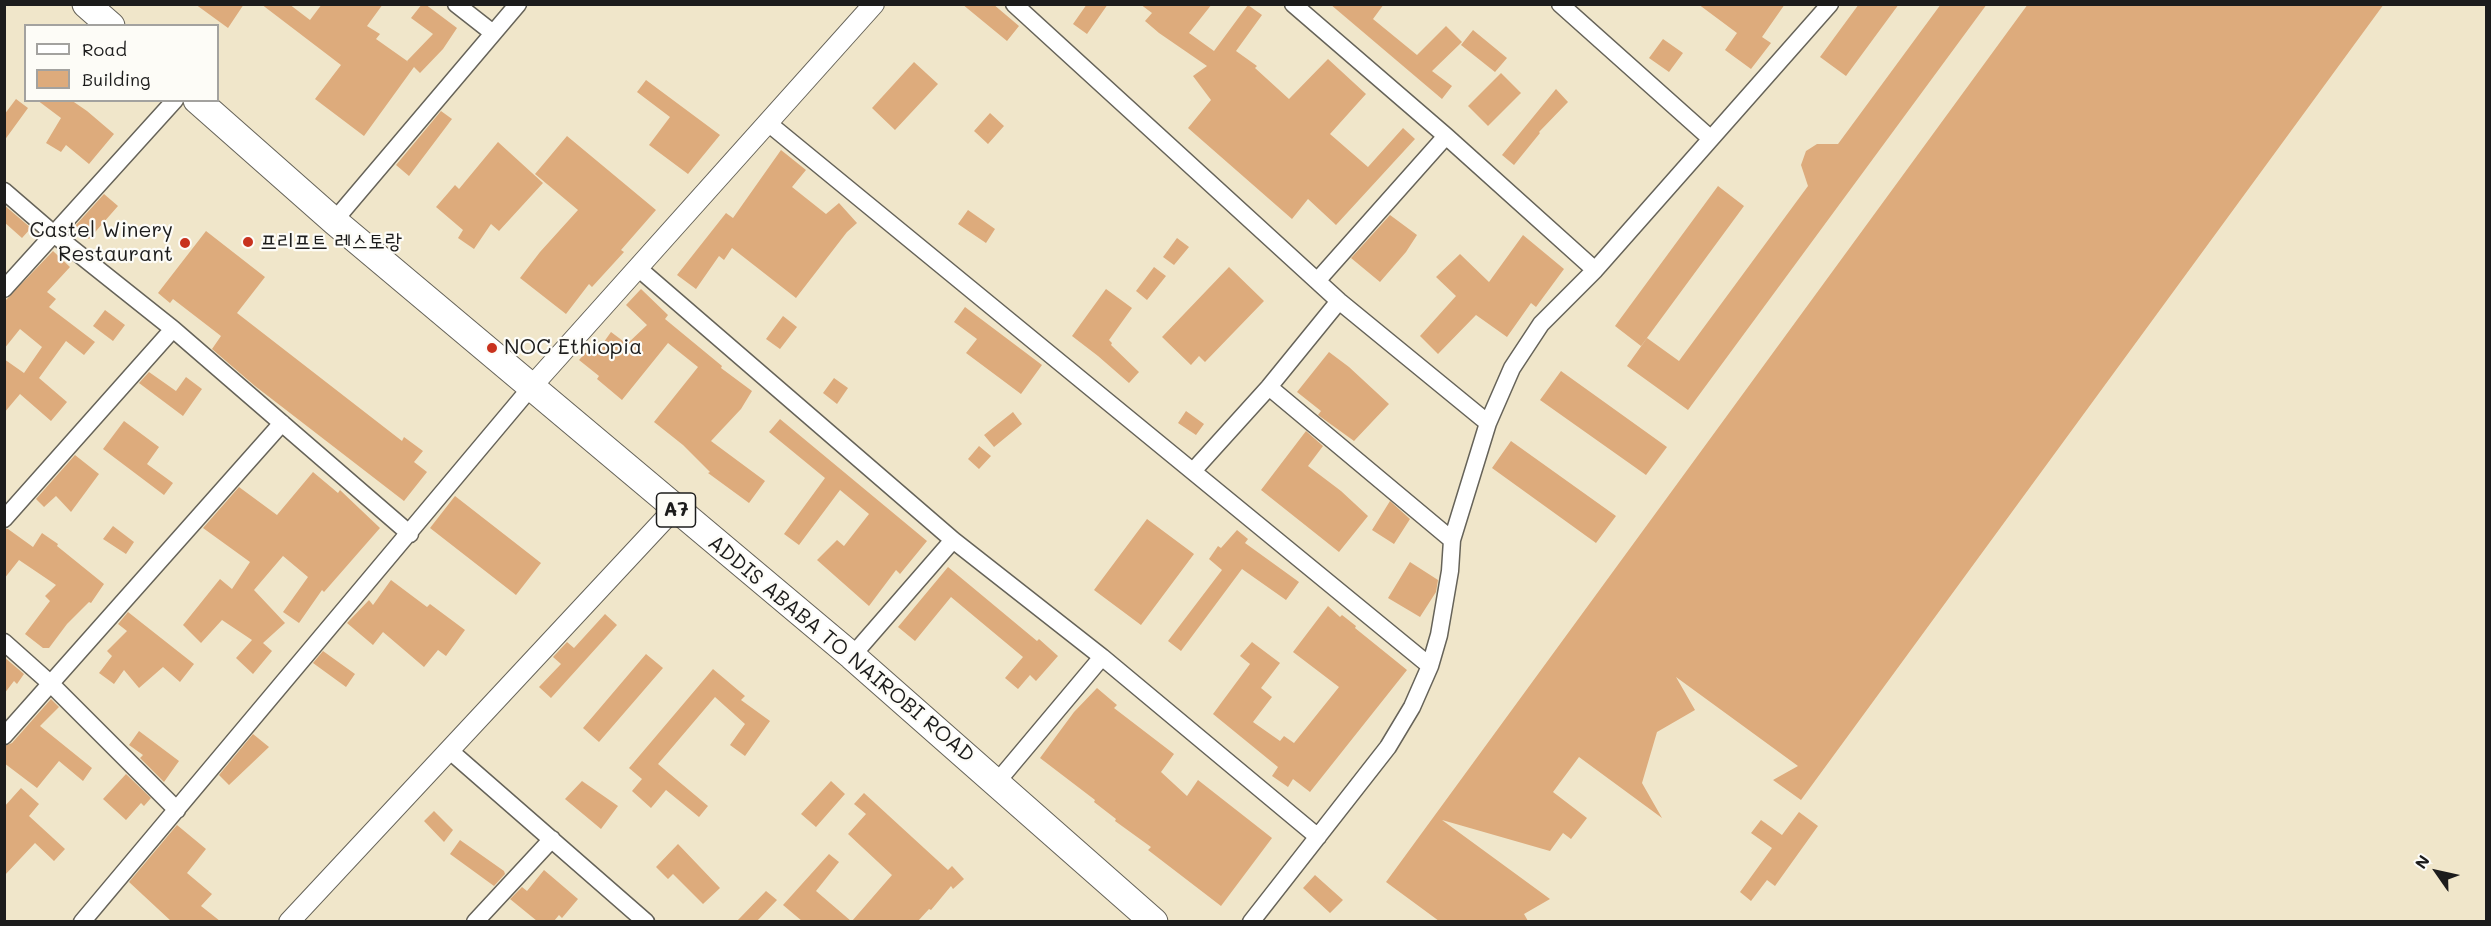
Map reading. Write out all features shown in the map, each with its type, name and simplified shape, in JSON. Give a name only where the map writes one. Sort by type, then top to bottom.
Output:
[{"type":"highway","points":[[86,4],[109,24]]},
{"type":"highway","name":"ADDIS ABABA TO NAIROBI ROAD","points":[[199,102],[334,221],[852,656],[1154,921]]},
{"type":"street","points":[[456,4],[493,33]]},
{"type":"street","points":[[334,221],[518,4]]},
{"type":"street","points":[[82,921],[410,534],[532,386],[874,4]]},
{"type":"street","points":[[1014,4],[1339,301],[1488,423]]},
{"type":"street","points":[[1293,4],[1446,136],[1595,270]]},
{"type":"street","points":[[1560,4],[1710,138]]},
{"type":"street","points":[[1251,921],[1388,747],[1412,707],[1430,666],[1445,607],[1452,540],[1488,423],[1512,368],[1541,324],[1595,270],[1827,5]]},
{"type":"street","points":[[4,290],[173,102]]},
{"type":"street","points":[[768,123],[1430,666]]},
{"type":"street","points":[[1317,281],[1446,136]]},
{"type":"street","points":[[4,191],[55,235],[173,329],[410,534]]},
{"type":"street","points":[[638,268],[952,540],[1102,657],[1318,837]]},
{"type":"street","points":[[1193,471],[1269,387],[1339,301]]},
{"type":"street","points":[[4,519],[173,329]]},
{"type":"street","points":[[1269,387],[1452,540]]},
{"type":"street","points":[[4,736],[282,423]]},
{"type":"street","points":[[289,921],[675,508]]},
{"type":"street","points":[[852,656],[952,540]]},
{"type":"street","points":[[4,642],[50,683],[177,810]]},
{"type":"street","points":[[997,782],[1102,657]]},
{"type":"street","points":[[449,750],[646,921]]},
{"type":"street","points":[[475,921],[552,839]]},
{"type":"building","points":[[195,4],[244,4],[228,28]]},
{"type":"building","points":[[261,4],[289,4],[310,20],[322,4],[383,4],[367,26],[380,34],[376,39],[407,61],[433,34],[411,18],[422,4],[457,28],[443,49],[420,73],[414,67],[364,136],[315,99],[341,65]]},
{"type":"building","points":[[962,4],[993,4],[1019,26],[1007,41]]},
{"type":"building","points":[[1087,4],[1108,4],[1087,34],[1073,24]]},
{"type":"building","points":[[1140,4],[1212,4],[1189,33],[1214,51],[1248,5],[1262,15],[1236,51],[1257,66],[1255,68],[1289,99],[1328,59],[1366,94],[1330,134],[1368,167],[1403,128],[1415,139],[1336,225],[1308,199],[1292,219],[1188,128],[1211,100],[1193,76],[1207,66],[1145,21],[1152,13]]},
{"type":"building","points":[[1330,4],[1384,4],[1373,19],[1417,55],[1446,26],[1462,42],[1432,71],[1452,86],[1442,99]]},
{"type":"building","points":[[1698,4],[1785,4],[1762,37],[1771,43],[1751,69],[1725,50],[1737,33]]},
{"type":"building","points":[[1859,4],[1899,4],[1846,76],[1820,57]]},
{"type":"building","points":[[1941,4],[1987,4],[1688,410],[1627,366],[1647,338],[1679,361],[1808,186],[1801,165],[1806,151],[1817,144],[1838,144]]},
{"type":"building","points":[[2028,4],[2384,4],[1801,800],[1773,780],[1798,766],[1676,677],[1695,710],[1657,732],[1642,783],[1662,818],[1579,757],[1553,792],[1587,818],[1571,839],[1563,833],[1550,851],[1442,820],[1550,899],[1524,914],[1528,921],[1439,921],[1386,882]]},
{"type":"building","points":[[1473,30],[1507,58],[1495,72],[1461,45]]},
{"type":"building","points":[[1663,39],[1683,53],[1669,72],[1649,58]]},
{"type":"building","points":[[914,62],[938,84],[895,130],[872,108]]},
{"type":"building","points":[[1501,73],[1521,93],[1488,126],[1468,106]]},
{"type":"building","points":[[646,80],[720,135],[688,174],[649,145],[670,117],[637,92]]},
{"type":"building","points":[[1556,89],[1568,102],[1539,132],[1514,165],[1502,155]]},
{"type":"building","points":[[16,99],[28,108],[4,141],[4,115]]},
{"type":"building","points":[[40,102],[74,102],[114,134],[89,164],[66,145],[61,152],[46,143],[61,118]]},
{"type":"building","points":[[441,111],[452,119],[409,176],[396,165]]},
{"type":"building","points":[[990,113],[1004,126],[988,144],[974,131]]},
{"type":"building","points":[[567,136],[656,210],[621,250],[624,252],[592,287],[589,284],[566,314],[520,278],[578,210],[535,174]]},
{"type":"building","points":[[498,142],[543,183],[499,231],[491,224],[474,249],[458,238],[463,230],[436,207],[455,185],[459,189]]},
{"type":"building","points":[[781,150],[806,170],[792,187],[826,214],[839,203],[857,223],[847,232],[796,298],[732,248],[724,260],[719,256],[696,289],[677,275],[726,213],[733,218]]},
{"type":"building","points":[[1718,186],[1744,206],[1641,346],[1615,326]]},
{"type":"building","points":[[104,194],[118,206],[89,239],[75,226]]},
{"type":"building","points":[[4,205],[31,228],[22,238],[4,222]]},
{"type":"building","points":[[968,210],[995,229],[986,243],[958,224]]},
{"type":"building","points":[[1390,215],[1417,235],[1406,252],[1380,282],[1351,258]]},
{"type":"building","points":[[206,231],[265,277],[237,313],[402,441],[404,437],[423,451],[414,462],[427,472],[404,501],[255,386],[212,349],[221,336],[173,299],[170,303],[158,293]]},
{"type":"building","points":[[1523,235],[1564,269],[1536,307],[1531,303],[1507,337],[1476,315],[1438,354],[1420,336],[1456,296],[1436,277],[1460,254],[1489,282]]},
{"type":"building","points":[[1177,238],[1189,247],[1174,265],[1163,257]]},
{"type":"building","points":[[53,251],[70,267],[47,292],[56,299],[49,307],[95,342],[84,355],[66,341],[39,378],[67,402],[51,421],[20,394],[4,413],[4,359],[24,373],[42,347],[20,329],[4,349],[4,302]]},
{"type":"building","points":[[1154,267],[1166,276],[1147,300],[1136,291]]},
{"type":"building","points":[[1229,267],[1264,301],[1205,362],[1199,356],[1191,365],[1162,337]]},
{"type":"building","points":[[641,289],[668,315],[665,319],[722,366],[721,368],[752,391],[741,409],[711,441],[765,481],[749,503],[708,473],[710,472],[683,445],[654,422],[698,367],[668,343],[622,400],[597,379],[599,376],[579,360],[590,348],[596,353],[611,332],[627,344],[647,325],[626,305]]},
{"type":"building","points":[[1106,289],[1132,308],[1109,340],[1111,345],[1139,372],[1129,383],[1072,336]]},
{"type":"building","points":[[965,307],[1042,365],[1021,394],[966,353],[977,339],[954,322]]},
{"type":"building","points":[[105,310],[125,325],[113,341],[93,326]]},
{"type":"building","points":[[783,316],[797,327],[780,349],[766,339]]},
{"type":"building","points":[[1329,352],[1389,404],[1354,441],[1318,415],[1321,411],[1297,392]]},
{"type":"building","points":[[1561,371],[1667,447],[1646,475],[1540,400]]},
{"type":"building","points":[[149,372],[176,391],[186,377],[202,389],[183,416],[139,383]]},
{"type":"building","points":[[834,378],[848,388],[837,404],[823,393]]},
{"type":"building","points":[[1186,411],[1204,424],[1196,435],[1178,423]]},
{"type":"building","points":[[1013,412],[1022,424],[994,447],[984,435]]},
{"type":"building","points":[[780,419],[927,541],[900,574],[896,570],[869,606],[817,560],[837,540],[844,546],[869,514],[840,490],[799,545],[784,534],[825,478],[769,432]]},
{"type":"building","points":[[124,421],[159,447],[147,464],[173,483],[164,495],[103,449]]},
{"type":"building","points":[[1306,431],[1323,446],[1308,466],[1341,491],[1368,516],[1339,552],[1261,490]]},
{"type":"building","points":[[1511,441],[1616,516],[1596,543],[1492,468]]},
{"type":"building","points":[[979,446],[991,456],[979,469],[968,459]]},
{"type":"building","points":[[75,455],[99,474],[71,512],[56,496],[44,507],[36,499]]},
{"type":"building","points":[[313,472],[338,493],[340,490],[380,528],[324,592],[322,590],[299,623],[283,612],[308,577],[283,556],[254,590],[285,623],[263,643],[272,651],[253,674],[236,658],[252,640],[222,620],[201,643],[183,625],[220,579],[232,589],[250,562],[203,528],[239,487],[277,515]]},
{"type":"building","points":[[455,496],[541,563],[516,595],[430,528]]},
{"type":"building","points":[[1390,501],[1410,519],[1394,544],[1372,530]]},
{"type":"building","points":[[1147,519],[1194,554],[1141,625],[1094,590]]},
{"type":"building","points":[[113,526],[134,542],[126,554],[103,539]]},
{"type":"building","points":[[4,529],[8,529],[33,547],[42,533],[104,584],[91,603],[89,602],[67,624],[49,648],[43,648],[25,634],[50,601],[45,596],[56,585],[19,560],[4,579]]},
{"type":"building","points":[[1237,530],[1248,539],[1245,543],[1299,582],[1286,600],[1242,569],[1181,651],[1168,641],[1222,570],[1209,559],[1218,546],[1221,548]]},
{"type":"building","points":[[1410,562],[1438,580],[1436,592],[1420,617],[1388,598]]},
{"type":"building","points":[[948,567],[1058,656],[1036,681],[1030,675],[1018,689],[1005,678],[1023,657],[951,597],[915,641],[898,627]]},
{"type":"building","points":[[391,580],[427,607],[430,604],[465,630],[446,656],[438,650],[424,667],[383,632],[373,645],[347,623],[369,600],[373,605]]},
{"type":"building","points":[[1328,606],[1340,617],[1342,615],[1356,626],[1355,628],[1407,670],[1310,792],[1293,779],[1288,787],[1272,776],[1278,767],[1213,714],[1250,664],[1240,656],[1252,642],[1280,663],[1261,688],[1272,697],[1253,722],[1280,741],[1284,736],[1294,743],[1339,687],[1293,652]]},
{"type":"building","points":[[128,612],[194,664],[180,682],[163,667],[139,688],[124,670],[114,684],[99,673],[112,656],[107,651],[127,631],[118,624]]},
{"type":"building","points":[[605,614],[617,625],[551,698],[539,687],[561,664],[553,657],[567,642],[574,648]]},
{"type":"building","points":[[323,651],[355,674],[346,687],[313,663]]},
{"type":"building","points":[[646,654],[663,668],[599,742],[583,728]]},
{"type":"building","points":[[4,657],[24,674],[17,684],[14,681],[4,694]]},
{"type":"building","points":[[713,669],[745,696],[741,700],[770,721],[745,756],[730,745],[745,724],[715,697],[658,764],[708,806],[699,817],[666,790],[651,808],[632,791],[642,779],[629,768]]},
{"type":"building","points":[[1097,688],[1117,705],[1114,708],[1174,754],[1161,772],[1187,796],[1198,780],[1272,838],[1221,906],[1148,850],[1151,847],[1115,821],[1116,819],[1094,802],[1095,800],[1040,758],[1074,712]]},
{"type":"building","points":[[51,699],[59,707],[40,726],[92,768],[83,781],[59,761],[37,788],[4,763],[4,746],[12,743]]},
{"type":"building","points":[[139,731],[179,761],[164,782],[140,758],[143,755],[129,745]]},
{"type":"building","points":[[253,734],[269,747],[229,785],[219,775]]},
{"type":"building","points":[[126,774],[151,798],[144,806],[141,803],[126,820],[103,799]]},
{"type":"building","points":[[582,781],[618,806],[601,829],[565,799]]},
{"type":"building","points":[[831,781],[845,794],[816,827],[801,814]]},
{"type":"building","points":[[21,788],[39,804],[29,816],[65,849],[54,861],[35,843],[4,876],[4,807]]},
{"type":"building","points":[[864,793],[948,870],[952,866],[964,879],[953,889],[951,886],[931,910],[929,909],[918,921],[852,921],[892,875],[848,834],[866,814],[854,804]]},
{"type":"building","points":[[434,811],[453,830],[444,842],[424,821]]},
{"type":"building","points":[[1799,812],[1818,826],[1775,886],[1767,880],[1751,901],[1740,892],[1772,848],[1751,833],[1761,820],[1782,835]]},
{"type":"building","points":[[177,825],[206,849],[187,873],[212,894],[201,906],[220,921],[171,921],[129,882]]},
{"type":"building","points":[[460,840],[504,871],[505,874],[494,886],[450,854]]},
{"type":"building","points":[[678,844],[720,888],[703,904],[673,874],[668,879],[656,867]]},
{"type":"building","points":[[829,854],[839,862],[816,891],[851,921],[802,921],[783,905]]},
{"type":"building","points":[[544,870],[578,899],[562,918],[559,915],[554,921],[537,921],[510,899],[522,887],[527,891]]},
{"type":"building","points":[[1315,875],[1343,900],[1330,913],[1303,888]]},
{"type":"building","points":[[766,891],[777,900],[757,921],[737,921]]},
{"type":"place","name":"프리프트 레스토랑","points":[[248,242]]},
{"type":"place","name":"Castel Winery Restaurant","points":[[185,243]]},
{"type":"place","name":"NOC Ethiopia","points":[[492,348]]}]
